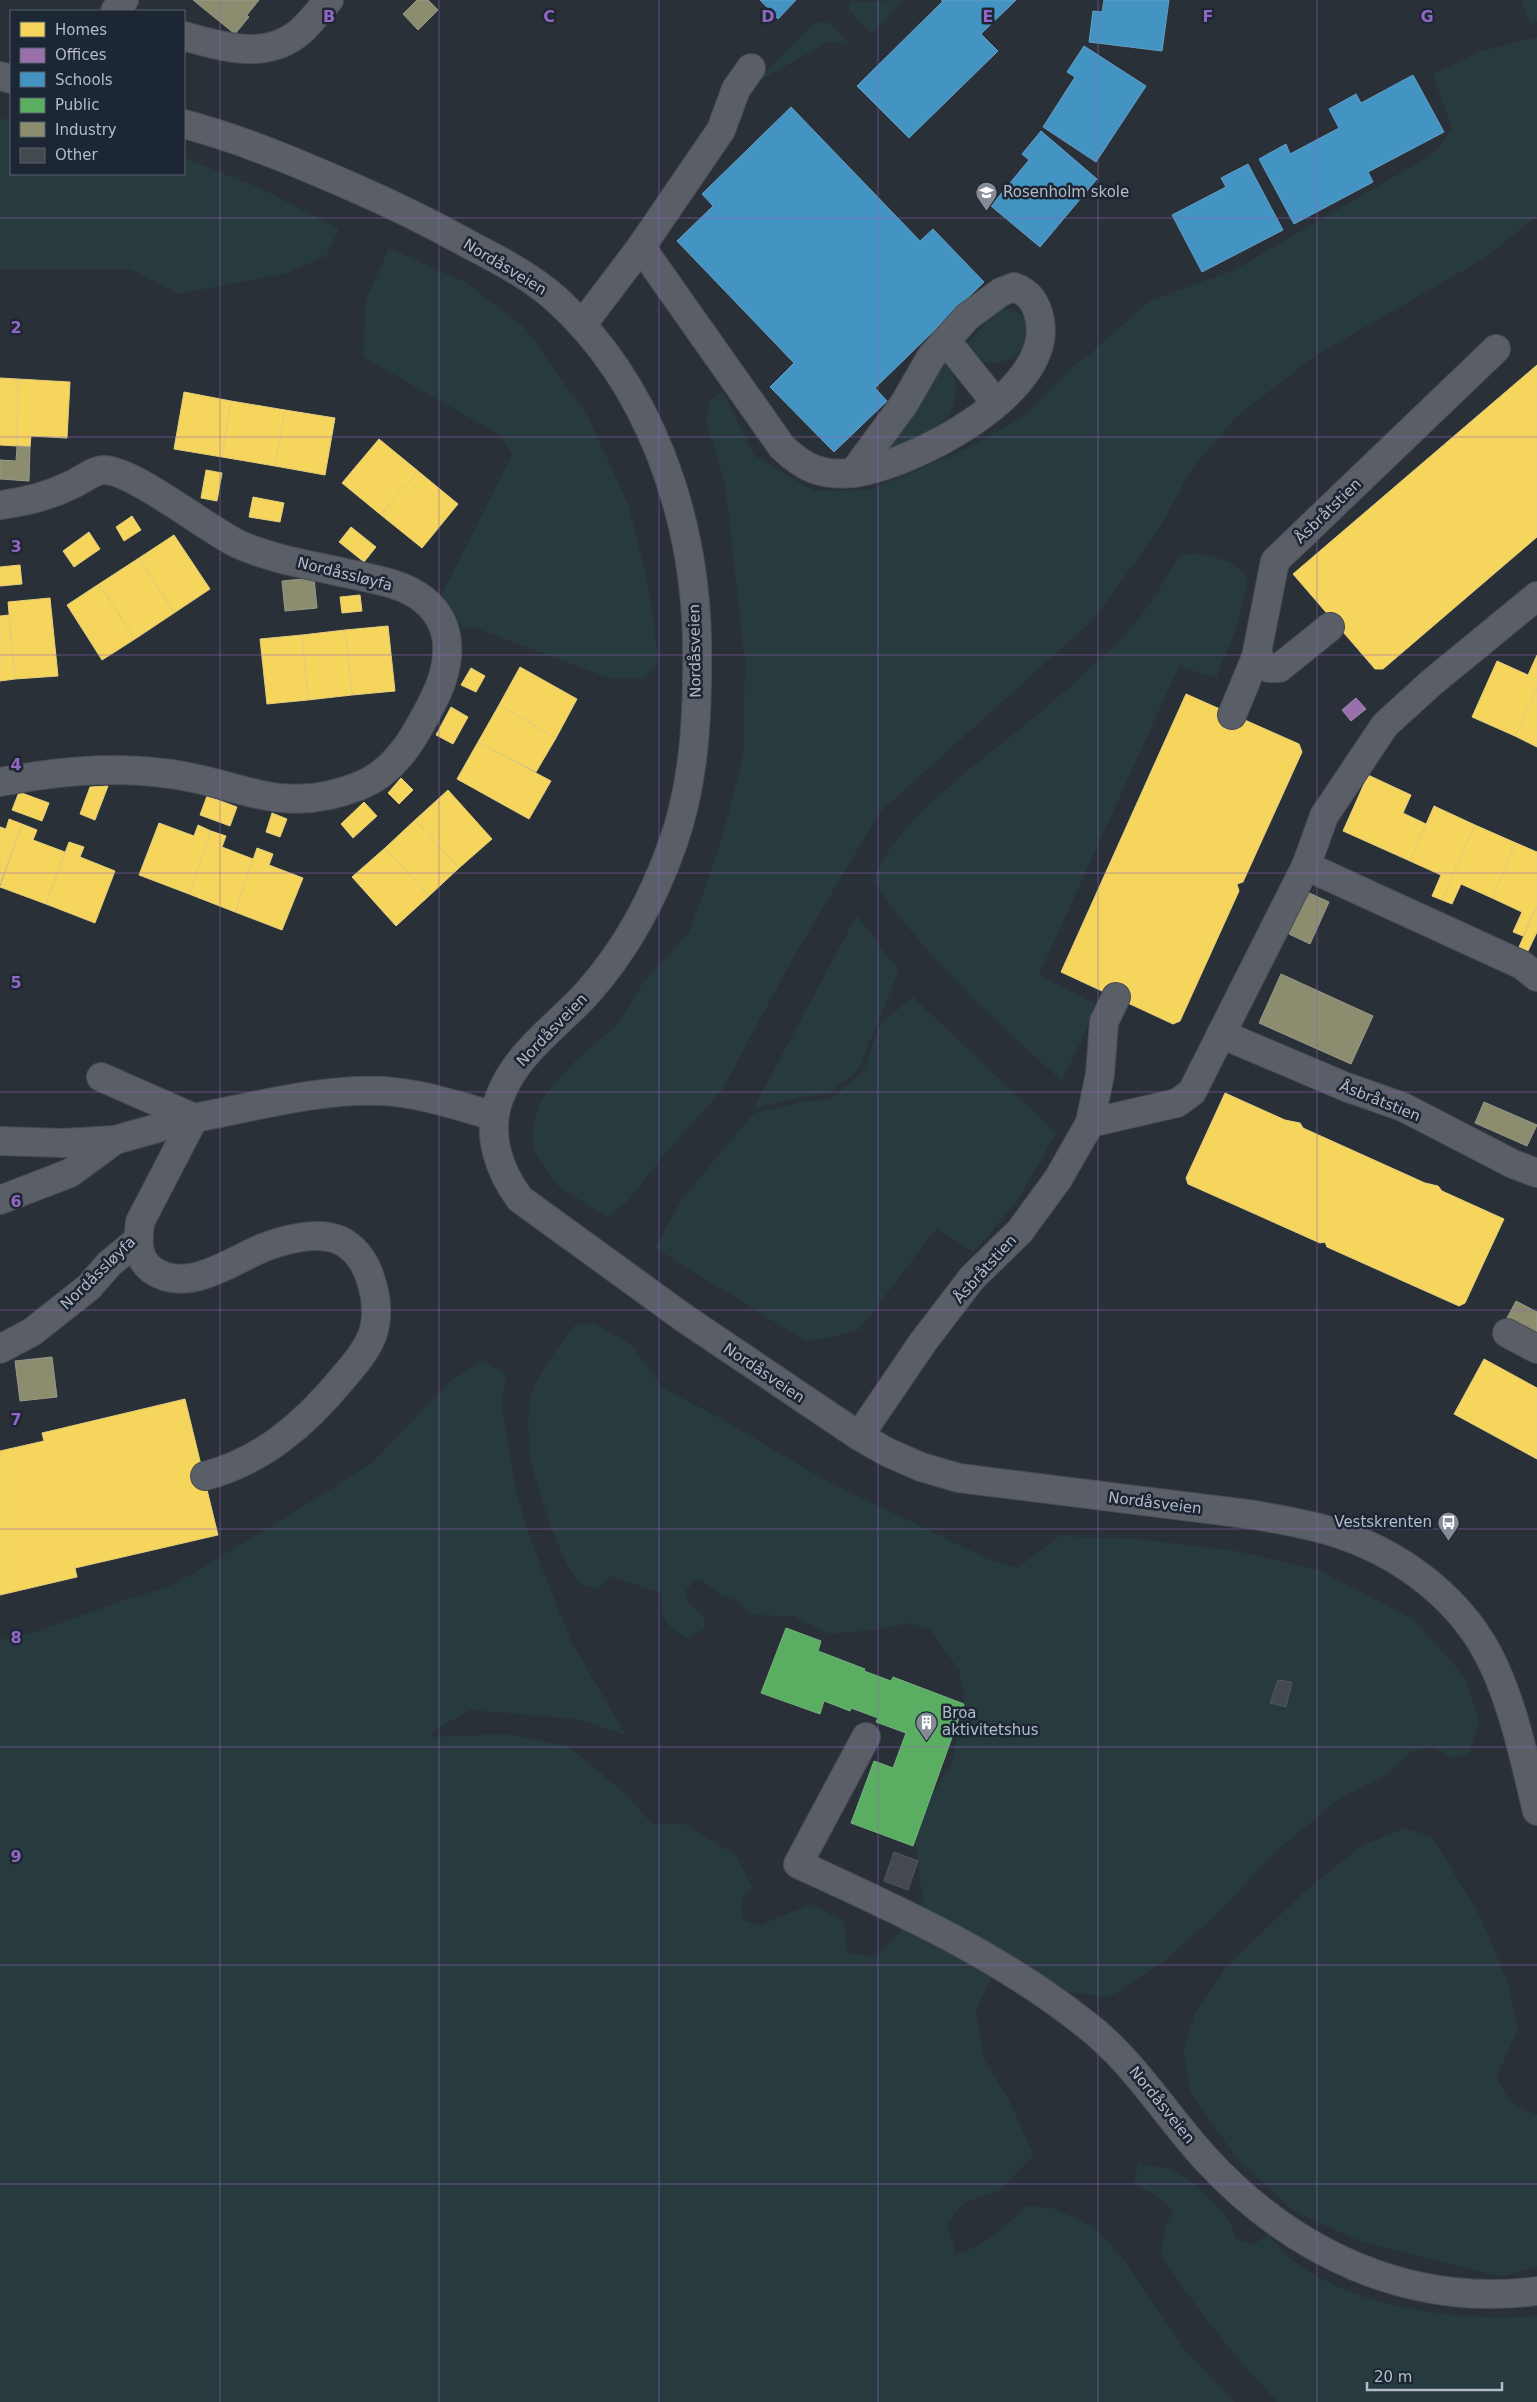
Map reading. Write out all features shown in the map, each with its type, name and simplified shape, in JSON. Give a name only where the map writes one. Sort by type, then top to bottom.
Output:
[{"type":"street","points":[[116,10],[124,0]]},
{"type":"street","points":[[185,36],[239,50],[261,50],[281,44],[300,32],[329,0]]},
{"type":"street","points":[[582,325],[640,247],[721,130],[736,89],[751,68]]},
{"type":"street","name":"Nordåsveien","points":[[185,124],[264,149],[382,200],[437,227],[519,272],[554,298],[582,325],[601,348],[637,402],[652,431],[681,519],[696,611],[696,712],[685,800],[673,843],[634,929],[613,961],[589,990],[519,1061],[505,1083],[494,1116],[494,1139],[502,1171],[520,1199],[684,1318],[859,1436],[921,1467],[959,1478],[1255,1515],[1332,1531],[1386,1554],[1425,1580],[1453,1605],[1481,1642],[1493,1664],[1513,1718],[1537,1811]]},
{"type":"street","points":[[640,247],[782,447],[800,463],[832,474],[853,473],[872,471],[891,465],[926,449],[956,432],[1016,387],[1034,361],[1042,337],[1039,312],[1030,296],[1014,287],[1001,292],[967,317],[931,357],[904,404],[853,473]]},
{"type":"street","name":"Åsbråtstien","points":[[1232,715],[1256,657],[1276,561],[1496,349]]},
{"type":"street","points":[[956,353],[996,403]]},
{"type":"street","name":"Nordåssløyfa","points":[[0,505],[43,497],[103,470],[115,473],[144,486],[236,542],[259,552],[378,580],[424,599],[437,614],[444,629],[448,656],[442,682],[417,732],[401,756],[382,773],[362,785],[340,793],[318,798],[292,800],[263,797],[175,774],[136,770],[92,770],[41,774],[0,782]]},
{"type":"street","points":[[1090,1123],[1177,1103],[1185,1099],[1192,1092],[1201,1078],[1221,1034],[1306,866],[1324,816],[1385,725],[1431,683],[1527,620],[1537,596]]},
{"type":"street","points":[[1256,657],[1269,668],[1279,668],[1330,627]]},
{"type":"street","points":[[1306,866],[1522,965],[1537,977]]},
{"type":"street","name":"Åsbråtstien","points":[[859,1436],[923,1342],[972,1278],[1020,1231],[1058,1179],[1090,1123],[1100,1074],[1104,1022],[1116,997]]},
{"type":"street","name":"Åsbråtstien","points":[[1221,1034],[1346,1087],[1402,1107],[1513,1164],[1537,1173]]},
{"type":"street","points":[[101,1077],[194,1118]]},
{"type":"street","points":[[0,1141],[62,1143],[115,1140],[194,1118],[303,1098],[360,1090],[385,1091],[418,1096],[494,1116]]},
{"type":"street","name":"Nordåssløyfa","points":[[0,1349],[32,1332],[61,1310],[89,1287],[109,1264],[138,1240],[140,1222],[145,1209],[194,1118]]},
{"type":"street","points":[[0,1200],[70,1173],[115,1140]]},
{"type":"street","points":[[138,1240],[140,1256],[147,1266],[160,1276],[173,1278],[208,1273],[266,1247],[287,1241],[308,1236],[337,1238],[349,1245],[359,1256],[368,1271],[373,1286],[376,1314],[372,1335],[363,1355],[323,1401],[297,1426],[262,1452],[230,1468],[205,1476]]},
{"type":"street","points":[[1506,1333],[1537,1349]]},
{"type":"street","name":"Nordåsveien","points":[[866,1737],[798,1864],[957,1939],[1026,1981],[1084,2023],[1128,2062],[1206,2158],[1240,2193],[1294,2236],[1338,2258],[1393,2281],[1467,2293],[1537,2290]]},
{"type":"green space","points":[[854,0],[856,2],[904,0],[872,34],[849,10],[850,2]]},
{"type":"green space","points":[[1521,0],[1537,0],[1537,21],[1530,24]]},
{"type":"green space","points":[[823,21],[831,24],[853,48],[845,43],[829,42],[762,79],[761,76],[812,25]]},
{"type":"green space","points":[[1537,37],[1537,216],[1483,259],[1315,356],[1236,417],[1191,470],[1157,532],[1094,619],[880,812],[793,958],[722,1090],[661,1158],[629,1200],[607,1217],[558,1186],[534,1152],[533,1126],[541,1100],[574,1062],[618,1024],[644,981],[689,933],[720,845],[743,757],[745,663],[725,483],[706,422],[710,400],[723,391],[754,455],[814,491],[869,490],[966,449],[1024,416],[1075,364],[1090,354],[1148,302],[1234,270],[1433,154],[1452,129],[1433,74],[1482,51]]},
{"type":"green space","points":[[0,118],[10,120],[10,175],[185,175],[185,158],[260,188],[339,229],[326,256],[287,273],[179,294],[130,269],[0,269]]},
{"type":"green space","points":[[389,248],[467,283],[526,329],[588,417],[628,504],[647,580],[659,661],[645,678],[608,678],[473,627],[462,629],[441,596],[512,455],[500,435],[363,357],[366,299]]},
{"type":"green space","points":[[1004,308],[1018,313],[1026,321],[1028,331],[1026,341],[1020,351],[1011,358],[999,363],[983,361],[966,344],[993,316]]},
{"type":"green space","points":[[945,364],[950,369],[956,383],[953,404],[948,415],[941,423],[922,436],[888,450]]},
{"type":"green space","points":[[1197,554],[1226,561],[1238,568],[1248,579],[1237,627],[1216,678],[1179,666],[1039,975],[1098,1005],[1062,1081],[1011,1035],[939,963],[895,911],[874,883],[875,878],[884,858],[899,837],[918,816],[963,775],[1059,696],[1113,647],[1141,615],[1180,555]]},
{"type":"green space","points":[[857,915],[899,971],[858,1070],[829,1094],[798,1097],[753,1109]]},
{"type":"green space","points":[[913,997],[1056,1133],[1019,1198],[974,1252],[936,1229],[860,1329],[828,1338],[805,1341],[655,1248],[682,1199],[754,1113],[798,1103],[830,1099],[863,1072],[880,1024]]},
{"type":"green space","points":[[594,1323],[632,1345],[662,1388],[711,1413],[827,1481],[986,1558],[1017,1568],[1059,1536],[1139,1539],[1236,1551],[1319,1570],[1413,1619],[1465,1678],[1479,1721],[1469,1754],[1454,1758],[1432,1747],[1411,1751],[1385,1776],[1340,1798],[1276,1851],[1216,1915],[1163,1962],[1109,1997],[1062,1991],[1019,1966],[991,1977],[976,2011],[983,2057],[1009,2100],[1034,2155],[997,2192],[965,2202],[947,2223],[956,2254],[967,2251],[986,2241],[1028,2205],[1055,2209],[1094,2227],[1125,2261],[1187,2353],[1235,2402],[0,2402],[0,1640],[36,1632],[115,1603],[173,1585],[373,1462],[451,1380],[482,1361],[506,1374],[502,1408],[515,1487],[527,1530],[571,1641],[626,1735],[577,1719],[470,1710],[437,1729],[429,1737],[506,1734],[568,1746],[627,1795],[652,1824],[684,1824],[736,1855],[752,1887],[741,1900],[743,1920],[758,1926],[811,1904],[844,1921],[847,1954],[876,1956],[897,1935],[924,1900],[915,1837],[932,1794],[952,1764],[964,1694],[959,1670],[930,1630],[910,1623],[874,1630],[830,1634],[793,1616],[752,1615],[738,1601],[720,1595],[702,1580],[693,1582],[685,1592],[687,1601],[703,1616],[705,1629],[686,1638],[669,1625],[663,1615],[661,1593],[611,1576],[597,1589],[582,1584],[567,1564],[541,1498],[530,1456],[529,1418],[530,1400],[542,1371],[575,1325]]},
{"type":"green space","points":[[1406,1828],[1433,1838],[1480,1916],[1508,1983],[1518,2029],[1496,2078],[1512,2104],[1537,2115],[1537,2266],[1502,2277],[1361,2242],[1294,2211],[1237,2159],[1190,2091],[1183,2049],[1195,2013],[1226,1967],[1306,1890],[1363,1845]]},
{"type":"green space","points":[[1138,2164],[1171,2169],[1197,2185],[1229,2220],[1236,2239],[1253,2245],[1268,2234],[1289,2257],[1313,2274],[1342,2288],[1407,2308],[1441,2314],[1508,2318],[1537,2316],[1537,2402],[1277,2402],[1215,2331],[1161,2254],[1165,2227],[1173,2210],[1156,2196],[1134,2184]]},
{"type":"building: Homes","points":[[1537,365],[1537,537],[1383,669],[1375,669],[1293,574]]},
{"type":"building: Homes","points":[[0,378],[18,379],[17,446],[0,445]]},
{"type":"building: Homes","points":[[18,379],[70,382],[67,438],[31,436],[30,447],[17,446]]},
{"type":"building: Homes","points":[[184,392],[231,401],[222,457],[174,449]]},
{"type":"building: Homes","points":[[231,401],[285,410],[275,466],[222,457]]},
{"type":"building: Homes","points":[[285,410],[335,418],[325,475],[275,466]]},
{"type":"building: Homes","points":[[379,439],[418,471],[381,515],[342,483]]},
{"type":"building: Homes","points":[[206,470],[222,473],[217,501],[201,498]]},
{"type":"building: Homes","points":[[418,471],[458,504],[422,548],[381,515]]},
{"type":"building: Homes","points":[[253,497],[284,503],[280,522],[249,517]]},
{"type":"building: Homes","points":[[132,516],[141,530],[124,541],[116,527]]},
{"type":"building: Homes","points":[[351,527],[376,547],[364,562],[339,542]]},
{"type":"building: Homes","points":[[89,532],[100,549],[74,567],[63,551]]},
{"type":"building: Homes","points":[[174,535],[210,589],[174,613],[139,558]]},
{"type":"building: Homes","points":[[139,558],[174,613],[135,639],[99,584]]},
{"type":"building: Homes","points":[[20,565],[22,584],[0,586],[0,567]]},
{"type":"building: Homes","points":[[99,584],[135,639],[102,660],[67,605]]},
{"type":"building: Homes","points":[[360,595],[362,611],[342,613],[340,597]]},
{"type":"building: Homes","points":[[50,598],[58,676],[15,679],[8,602]]},
{"type":"building: Homes","points":[[9,615],[15,679],[0,681],[0,616]]},
{"type":"building: Homes","points":[[388,626],[395,691],[352,695],[345,630]]},
{"type":"building: Homes","points":[[345,630],[352,695],[308,700],[302,635]]},
{"type":"building: Homes","points":[[302,635],[308,700],[267,704],[260,639]]},
{"type":"building: Homes","points":[[1537,655],[1537,688],[1515,736],[1472,717],[1497,661],[1528,675]]},
{"type":"building: Homes","points":[[520,667],[577,699],[556,738],[499,705]]},
{"type":"building: Homes","points":[[471,668],[485,676],[476,692],[461,685]]},
{"type":"building: Homes","points":[[1537,688],[1537,747],[1515,736]]},
{"type":"building: Homes","points":[[1186,694],[1299,744],[1302,752],[1243,882],[1237,884],[1239,891],[1180,1021],[1173,1024],[1061,972]]},
{"type":"building: Homes","points":[[499,705],[556,738],[536,772],[478,742]]},
{"type":"building: Homes","points":[[451,707],[468,717],[453,744],[436,735]]},
{"type":"building: Homes","points":[[478,742],[551,781],[529,819],[457,779]]},
{"type":"building: Homes","points":[[1368,775],[1411,795],[1403,813],[1426,824],[1410,861],[1343,831]]},
{"type":"building: Homes","points":[[401,778],[413,790],[399,804],[388,793]]},
{"type":"building: Homes","points":[[108,786],[95,820],[80,814],[90,787]]},
{"type":"building: Homes","points":[[448,790],[492,839],[459,868],[415,820]]},
{"type":"building: Homes","points":[[19,792],[49,803],[42,821],[12,810]]},
{"type":"building: Homes","points":[[207,796],[237,807],[230,826],[200,815]]},
{"type":"building: Homes","points":[[364,802],[377,816],[353,838],[341,824]]},
{"type":"building: Homes","points":[[1434,806],[1475,825],[1442,900],[1432,896],[1441,875],[1410,861]]},
{"type":"building: Homes","points":[[272,813],[287,819],[280,837],[266,832]]},
{"type":"building: Homes","points":[[9,819],[22,824],[0,884],[0,827],[6,829]]},
{"type":"building: Homes","points":[[415,820],[459,868],[429,896],[385,848]]},
{"type":"building: Homes","points":[[159,823],[194,836],[198,825],[211,831],[189,894],[139,875]]},
{"type":"building: Homes","points":[[22,824],[37,830],[33,840],[65,852],[46,904],[0,887]]},
{"type":"building: Homes","points":[[1475,825],[1516,843],[1492,898],[1461,884],[1452,904],[1442,900]]},
{"type":"building: Homes","points":[[211,831],[226,836],[222,847],[253,859],[235,912],[189,894]]},
{"type":"building: Homes","points":[[69,842],[84,847],[80,857],[115,871],[95,923],[46,904]]},
{"type":"building: Homes","points":[[1516,843],[1537,852],[1537,906],[1523,936],[1513,932],[1522,912],[1492,898]]},
{"type":"building: Homes","points":[[257,848],[273,854],[269,865],[303,878],[282,930],[235,912]]},
{"type":"building: Homes","points":[[385,848],[429,896],[396,926],[352,877]]},
{"type":"building: Homes","points":[[1537,906],[1537,932],[1528,951],[1519,947]]},
{"type":"building: Homes","points":[[1225,1093],[1285,1120],[1300,1123],[1303,1128],[1425,1183],[1438,1186],[1442,1191],[1504,1219],[1465,1303],[1459,1306],[1327,1247],[1325,1242],[1320,1243],[1188,1184],[1186,1178]]},
{"type":"building: Homes","points":[[1484,1359],[1537,1388],[1537,1459],[1454,1414]]},
{"type":"building: Homes","points":[[185,1399],[218,1535],[75,1568],[77,1577],[0,1595],[0,1451],[44,1441],[42,1433]]},
{"type":"building: Offices","points":[[1356,698],[1366,709],[1351,721],[1342,710]]},
{"type":"building: Schools","points":[[760,0],[796,0],[778,19]]},
{"type":"building: Schools","points":[[941,0],[1016,0],[981,34],[998,51],[909,138],[857,86],[943,1]]},
{"type":"building: Schools","points":[[1104,0],[1169,0],[1162,51],[1089,42],[1093,11],[1102,12]]},
{"type":"building: Schools","points":[[1084,46],[1146,86],[1096,162],[1043,127],[1075,77],[1067,72]]},
{"type":"building: Schools","points":[[1413,75],[1444,132],[1368,172],[1373,182],[1294,224],[1259,159],[1286,144],[1290,154],[1339,128],[1329,109],[1356,94],[1361,103]]},
{"type":"building: Schools","points":[[791,107],[920,241],[933,229],[984,282],[875,388],[887,401],[834,452],[770,387],[794,363],[677,241],[713,206],[702,194]]},
{"type":"building: Schools","points":[[1041,131],[1097,179],[1040,247],[991,206],[1029,160],[1022,154]]},
{"type":"building: Schools","points":[[1248,164],[1283,230],[1202,272],[1172,215],[1226,187],[1221,178]]},
{"type":"building: Public","name":"Broa aktivitetshus","points":[[786,1628],[821,1641],[818,1651],[865,1669],[864,1671],[891,1681],[893,1677],[964,1704],[913,1846],[851,1823],[874,1761],[893,1768],[906,1733],[876,1722],[878,1718],[851,1708],[850,1711],[824,1701],[820,1714],[761,1693]]},
{"type":"building: Industry","points":[[193,0],[259,0],[247,15],[249,17],[235,34]]},
{"type":"building: Industry","points":[[417,0],[428,0],[438,10],[418,30],[403,14]]},
{"type":"building: Industry","points":[[17,446],[30,447],[29,481],[0,479],[0,460],[16,461]]},
{"type":"building: Industry","points":[[314,578],[317,608],[285,611],[282,581]]},
{"type":"building: Industry","points":[[1307,892],[1329,902],[1310,944],[1289,934]]},
{"type":"building: Industry","points":[[1281,974],[1373,1016],[1351,1064],[1259,1023]]},
{"type":"building: Industry","points":[[1484,1102],[1537,1125],[1527,1146],[1475,1123]]},
{"type":"building: Industry","points":[[1516,1301],[1537,1312],[1537,1337],[1506,1320]]},
{"type":"building: Industry","points":[[52,1357],[57,1397],[20,1401],[15,1361]]},
{"type":"building: Other","points":[[1278,1680],[1292,1682],[1286,1707],[1270,1703]]},
{"type":"building: Other","points":[[894,1852],[918,1861],[908,1890],[884,1881]]},
{"type":"place","name":"Rosenholm skole","points":[[987,211]]},
{"type":"place","name":"Vestskrenten","points":[[1448,1541]]},
{"type":"place","name":"Broa aktivitetshus","points":[[926,1741]]}]
